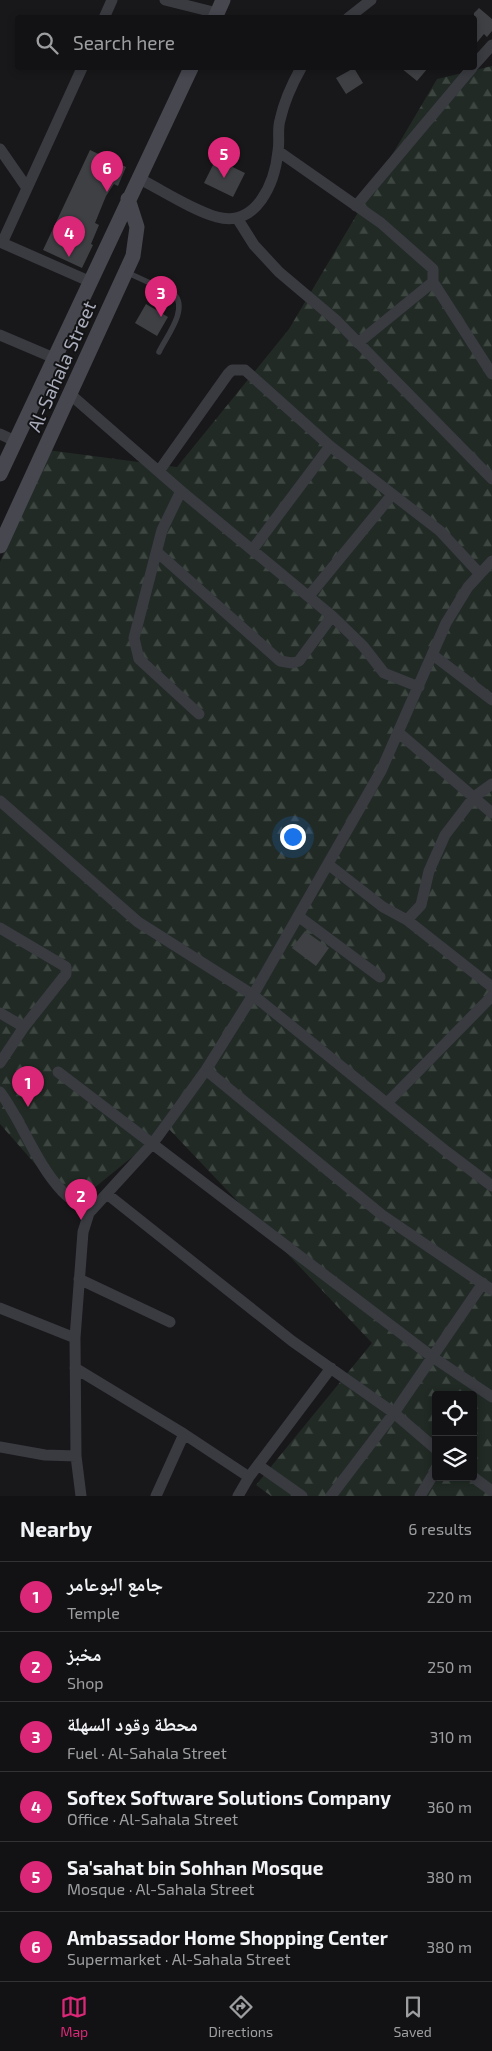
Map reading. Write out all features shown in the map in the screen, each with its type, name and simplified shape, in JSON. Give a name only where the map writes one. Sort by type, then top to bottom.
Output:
[{"type":"main road","name":"Al-Sahala Street","points":[[0,474],[190,70]]},
{"type":"main road","name":"Al-Sahala Street","points":[[0,546],[133,256],[137,237],[135,218],[128,200]]},
{"type":"street","points":[[105,15],[112,0]]},
{"type":"street","points":[[165,0],[219,10]]},
{"type":"street","points":[[352,15],[371,0]]},
{"type":"street","points":[[477,62],[492,45]]},
{"type":"street","points":[[81,70],[1,242],[91,282]]},
{"type":"street","points":[[138,178],[218,217],[237,218],[253,212],[262,200],[272,177],[278,152],[279,122],[292,83],[301,70]]},
{"type":"street","points":[[356,206],[470,70]]},
{"type":"street","points":[[0,149],[27,188]]},
{"type":"street","points":[[278,152],[380,223],[433,269],[434,282],[492,374]]},
{"type":"street","points":[[237,218],[254,245],[279,272],[337,321],[492,479]]},
{"type":"street","points":[[358,343],[434,282]]},
{"type":"street","points":[[0,334],[54,358]]},
{"type":"street","points":[[158,471],[232,370],[245,370],[330,446],[391,496],[440,531],[480,574]]},
{"type":"street","points":[[71,394],[158,471],[332,616],[363,646],[384,673],[419,688]]},
{"type":"street","points":[[0,434],[15,441]]},
{"type":"street","points":[[253,550],[330,446]]},
{"type":"street","points":[[181,490],[162,530],[134,638],[139,658],[199,714]]},
{"type":"street","points":[[309,596],[391,496]]},
{"type":"street","points":[[157,552],[280,661],[292,663],[299,661],[332,616]]},
{"type":"street","points":[[84,1494],[76,1456],[75,1338],[82,1232],[89,1213],[153,1143],[206,1070],[254,995],[329,865],[380,771],[399,733],[446,623],[468,587],[492,561]]},
{"type":"street","points":[[433,654],[492,700]]},
{"type":"street","points":[[399,733],[492,813]]},
{"type":"street","points":[[407,920],[420,905],[429,871],[445,835],[474,798],[492,784]]},
{"type":"street","points":[[0,801],[138,922],[254,995],[492,1186]]},
{"type":"street","points":[[329,865],[383,907],[407,920],[491,996],[387,1103]]},
{"type":"street","points":[[298,916],[380,977]]},
{"type":"street","points":[[0,928],[66,967],[66,974],[24,1027],[0,1063]]},
{"type":"street","points":[[0,1014],[24,1027]]},
{"type":"street","points":[[206,1070],[382,1214],[487,1287],[431,1356],[394,1413],[331,1496]]},
{"type":"street","points":[[58,1072],[431,1356],[492,1396]]},
{"type":"street","points":[[0,1092],[14,1111],[42,1163],[62,1191],[89,1213]]},
{"type":"street","points":[[107,1194],[285,1335],[394,1413],[432,1446]]},
{"type":"street","points":[[79,1279],[170,1322]]},
{"type":"street","points":[[1,1310],[75,1338]]},
{"type":"street","points":[[75,1368],[184,1434],[248,1477]]},
{"type":"street","points":[[238,1496],[248,1477],[332,1368]]},
{"type":"street","points":[[156,1496],[184,1434]]},
{"type":"street","points":[[0,1447],[45,1455],[76,1456]]},
{"type":"street","points":[[258,1465],[302,1496]]},
{"type":"street","points":[[420,1496],[432,1476]]},
{"type":"street","points":[[477,1480],[492,1490]]},
{"type":"lane","points":[[126,272],[174,294],[179,301],[180,310],[158,352]]},
{"type":"green space","points":[[492,66],[492,1496],[271,1496],[256,1485],[372,1343],[168,1128],[72,1206],[0,1124],[0,562],[47,450],[177,467],[289,329],[437,79]]},
{"type":"building","points":[[479,8],[492,19],[492,31],[487,37],[484,34],[477,42],[477,15],[474,15]]},
{"type":"building","points":[[350,70],[355,70],[363,83],[346,94],[336,78]]},
{"type":"building","points":[[403,70],[426,70],[417,81]]},
{"type":"building","points":[[90,150],[126,167],[118,186],[114,184],[106,196],[95,223],[99,225],[91,244],[93,245],[82,268],[43,250]]},
{"type":"building","points":[[216,159],[245,173],[233,197],[204,183]]},
{"type":"building","points":[[146,304],[168,317],[157,336],[135,323]]},
{"type":"building","points":[[305,931],[329,948],[316,966],[292,948]]},
{"type":"place","name":"Sa'sahat bin Sohhan Mosque","points":[[224,178]]},
{"type":"place","name":"Ambassador Home Shopping Center","points":[[107,192]]},
{"type":"place","name":"Softex Software Solutions Company","points":[[69,257]]},
{"type":"place","name":"محطة وقود السهلة","points":[[161,317]]},
{"type":"place","name":"جامع البوعامر","points":[[28,1107]]},
{"type":"place","name":"مخبز","points":[[81,1220]]}]
